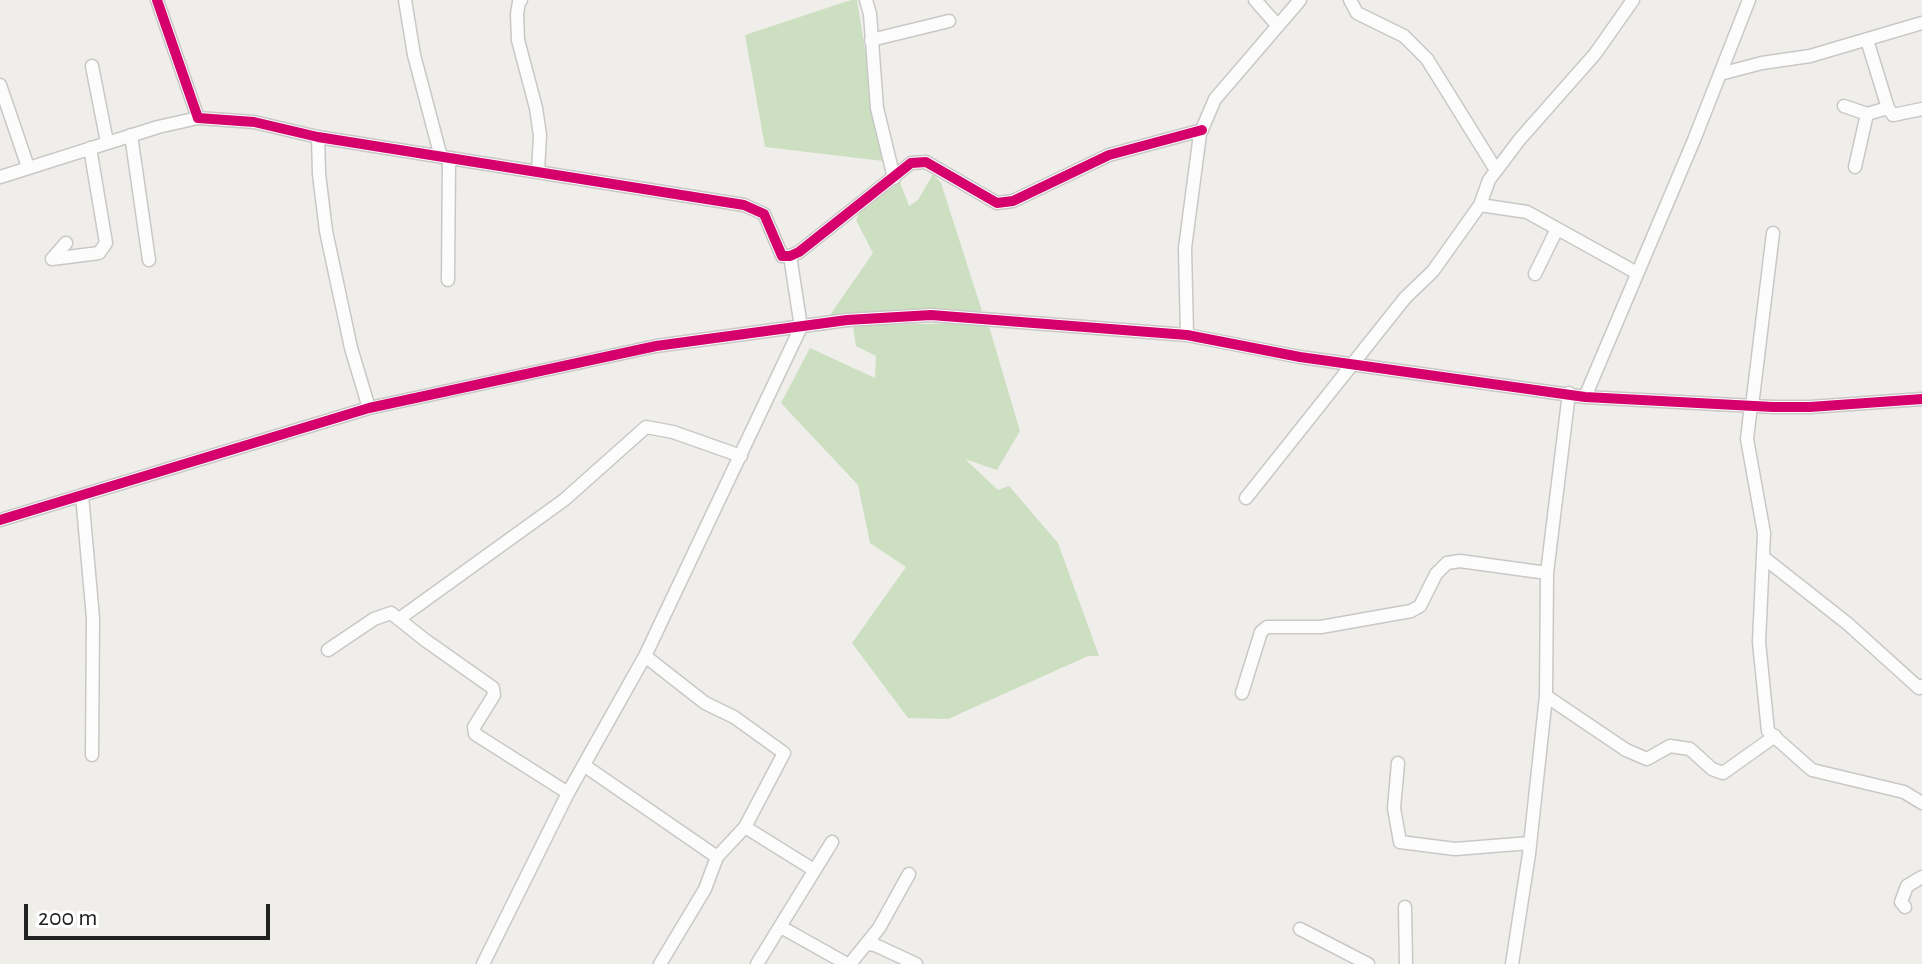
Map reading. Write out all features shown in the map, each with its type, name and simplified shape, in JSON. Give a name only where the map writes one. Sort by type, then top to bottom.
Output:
[{"type":"street","points":[[157,0],[198,118]]},
{"type":"street","points":[[405,0],[414,55],[445,158],[448,280]]},
{"type":"street","points":[[521,0],[517,14],[518,40],[536,108],[540,135],[538,172]]},
{"type":"street","points":[[866,0],[877,108],[894,178]]},
{"type":"street","points":[[1255,0],[1278,26]]},
{"type":"street","points":[[1187,335],[1185,248],[1202,130],[1215,99],[1300,0]]},
{"type":"street","points":[[1350,0],[1357,13],[1404,36],[1427,59],[1496,170]]},
{"type":"street","points":[[1246,498],[1405,298],[1433,271],[1480,205],[1496,170],[1595,54],[1633,0]]},
{"type":"street","points":[[1585,397],[1749,0]]},
{"type":"street","points":[[871,40],[949,21]]},
{"type":"street","points":[[1720,74],[1762,63],[1810,56],[1922,23]]},
{"type":"street","points":[[1867,40],[1888,108],[1893,115],[1922,109]]},
{"type":"street","points":[[92,66],[107,142]]},
{"type":"street","points":[[0,85],[28,167]]},
{"type":"street","points":[[1844,106],[1867,114],[1888,108]]},
{"type":"street","points":[[1855,167],[1867,114]]},
{"type":"street","points":[[0,177],[107,142],[198,118],[254,122],[318,137],[744,205],[764,214],[777,248],[782,256],[790,256],[911,163],[926,162],[997,203],[1013,201],[1109,155],[1202,130]]},
{"type":"street","points":[[131,135],[149,260]]},
{"type":"street","points":[[318,137],[326,231],[351,348],[369,408]]},
{"type":"street","points":[[66,243],[52,259],[99,253],[106,243],[90,148]]},
{"type":"street","points":[[1480,205],[1527,212],[1637,273]]},
{"type":"street","points":[[1535,274],[1557,229]]},
{"type":"street","points":[[1773,233],[1747,439],[1764,533],[1759,642],[1768,731],[1812,770],[1904,792],[1922,803]]},
{"type":"street","points":[[483,964],[568,793],[645,656],[801,327],[790,256]]},
{"type":"street","points":[[0,520],[369,408],[656,346],[847,320],[931,315],[1187,335],[1352,364],[1585,397],[1810,407],[1922,399]]},
{"type":"street","points":[[1512,964],[1530,843],[1546,696],[1547,573],[1569,393]]},
{"type":"street","points":[[399,619],[564,500],[646,427],[673,432],[741,456]]},
{"type":"street","points":[[82,495],[93,618],[92,755]]},
{"type":"street","points":[[1763,557],[1848,624],[1921,689]]},
{"type":"street","points":[[1242,693],[1261,632],[1267,627],[1321,627],[1411,611],[1420,606],[1436,574],[1447,563],[1460,561],[1547,573]]},
{"type":"street","points":[[328,650],[384,614],[391,613],[493,688],[494,695],[474,727],[475,734],[568,793]]},
{"type":"street","points":[[645,656],[705,703],[734,717],[784,753],[745,827],[717,857],[705,889],[665,962]]},
{"type":"street","points":[[1546,696],[1636,755],[1647,759],[1670,746],[1690,749],[1712,769],[1723,773],[1775,736]]},
{"type":"street","points":[[1398,763],[1394,808],[1400,842],[1455,849],[1530,843]]},
{"type":"street","points":[[585,766],[717,857]]},
{"type":"street","points":[[745,827],[814,870]]},
{"type":"street","points":[[757,964],[832,842]]},
{"type":"street","points":[[781,927],[848,964],[879,928],[909,874]]},
{"type":"street","points":[[1905,907],[1901,902],[1907,886],[1922,877]]},
{"type":"street","points":[[1405,907],[1406,964]]},
{"type":"street","points":[[1300,929],[1368,964]]},
{"type":"street","points":[[866,944],[875,945],[916,964]]},
{"type":"green space","points":[[857,0],[883,161],[765,147],[745,35]]},
{"type":"green space","points":[[933,174],[941,183],[982,311],[830,315],[873,253],[856,220],[860,211],[900,182],[909,206],[918,200]]},
{"type":"green space","points":[[988,323],[1020,431],[997,470],[965,459],[998,490],[1009,486],[1058,543],[1099,656],[1088,656],[948,719],[908,718],[852,643],[906,567],[870,543],[858,485],[781,403],[810,348],[875,378],[876,356],[856,346],[853,325]]},
{"type":"cycle path","points":[[157,0],[198,118],[254,122],[318,137],[744,205],[764,214],[782,256],[799,252],[911,163],[926,162],[997,203],[1013,201],[1109,155],[1202,130]]},
{"type":"cycle path","points":[[0,520],[369,408],[656,346],[847,320],[931,315],[1187,335],[1300,357],[1585,397],[1773,407],[1922,399]]}]
